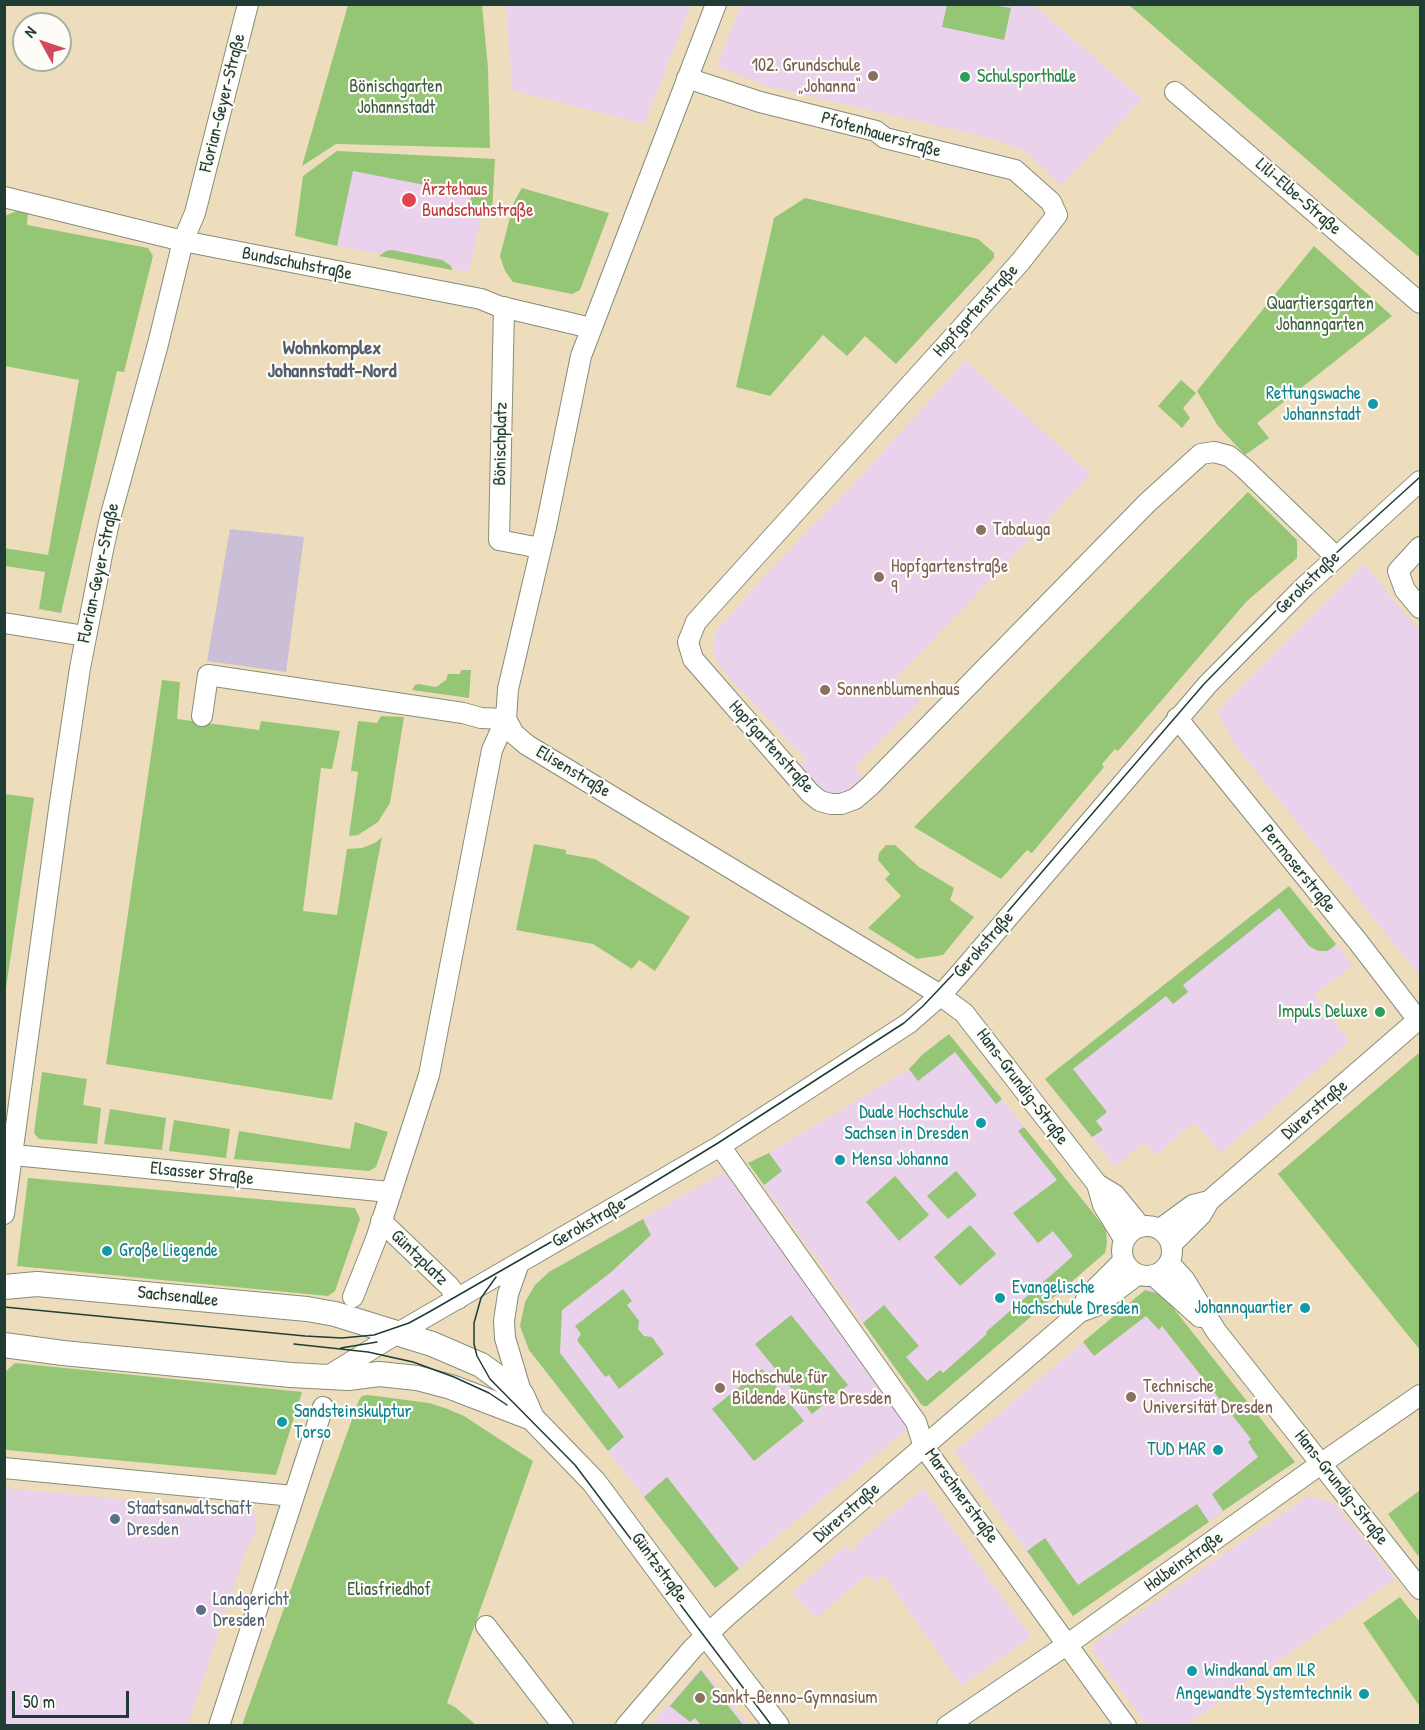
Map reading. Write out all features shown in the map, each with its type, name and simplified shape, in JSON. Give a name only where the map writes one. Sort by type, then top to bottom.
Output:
[{"type":"main road","name":"Sachsenallee","points":[[4,1287],[37,1284],[307,1309],[352,1308]]},
{"type":"main road","points":[[352,1308],[398,1333]]},
{"type":"main road","name":"Güntzstraße","points":[[398,1333],[467,1357],[495,1374],[522,1395],[532,1418]]},
{"type":"main road","points":[[4,1345],[63,1353],[291,1375],[338,1377]]},
{"type":"main road","name":"Güntzstraße","points":[[338,1377],[379,1374],[417,1378],[451,1387],[532,1418],[594,1482],[777,1725]]},
{"type":"street","name":"Florian-Geyer-Straße","points":[[4,1214],[9,1154],[86,636],[110,518],[158,344],[183,241],[195,213],[248,4]]},
{"type":"street","points":[[352,1308],[429,1075],[492,750],[506,719],[508,689],[581,356],[716,4]]},
{"type":"street","name":"Pfotenhauerstraße","points":[[687,78],[760,102],[876,131],[885,138],[1015,170],[1051,202],[1057,215]]},
{"type":"street","name":"Lili-Elbe-Straße","points":[[1175,92],[1420,303]]},
{"type":"street","name":"Bundschuhstraße","points":[[4,197],[183,241],[481,299],[504,307],[591,328]]},
{"type":"street","name":"Hopfgartenstraße","points":[[1057,215],[1021,261],[696,622],[688,642],[693,658],[810,793],[820,801],[841,804],[855,799],[870,786],[1148,503],[1201,454],[1214,452],[1229,456],[1335,556]]},
{"type":"street","name":"Bönischplatz","points":[[504,307],[499,540],[540,548]]},
{"type":"street","name":"Gerokstraße","points":[[458,1299],[720,1146],[902,1028],[941,995],[1177,718],[1257,632],[1335,556],[1420,481]]},
{"type":"street","points":[[1420,547],[1398,571],[1405,590],[1420,608]]},
{"type":"street","points":[[4,622],[86,636]]},
{"type":"street","points":[[202,716],[207,675],[481,718],[506,719]]},
{"type":"street","name":"Permoserstraße","points":[[1177,718],[1419,1019]]},
{"type":"street","name":"Elisenstraße","points":[[506,719],[514,734],[527,745],[941,995]]},
{"type":"street","name":"Hans-Grundig-Straße","points":[[941,995],[969,1019],[1097,1184],[1115,1195],[1160,1241],[1216,1331],[1420,1589]]},
{"type":"street","name":"Dürerstraße","points":[[626,1725],[707,1635],[1080,1312],[1095,1306],[1138,1270],[1163,1271],[1160,1241],[1202,1215],[1209,1201],[1419,1019]]},
{"type":"street","name":"Marschnerstraße","points":[[720,1146],[916,1422],[924,1447],[1126,1725]]},
{"type":"street","name":"Elsasser Straße","points":[[9,1154],[390,1192]]},
{"type":"street","name":"Hans-Grundig-Straße","points":[[1097,1184],[1103,1205],[1124,1239]]},
{"type":"street","name":"Güntzplatz","points":[[338,1377],[398,1333],[458,1299],[448,1286],[381,1221]]},
{"type":"street","points":[[1138,1270],[1121,1250],[1124,1239],[1129,1233],[1160,1241]]},
{"type":"street","name":"Güntzstraße","points":[[519,1263],[508,1294],[504,1329],[522,1395]]},
{"type":"street","name":"Hans-Grundig-Straße","points":[[1138,1270],[1216,1331]]},
{"type":"street","name":"Holbeinstraße","points":[[947,1725],[1068,1644],[1420,1395]]},
{"type":"street","points":[[219,1725],[323,1407]]},
{"type":"street","points":[[4,1468],[293,1496]]},
{"type":"street","points":[[486,1626],[563,1725]]},
{"type":"shaded area","points":[[506,4],[691,5],[644,124],[512,90]]},
{"type":"shaded area","name":"102. Grundschule „Johanna“","points":[[741,5],[1034,5],[1142,99],[1061,186],[1024,150],[990,138],[767,86],[717,66]]},
{"type":"shaded area","points":[[349,163],[488,185],[469,272],[324,243]]},
{"type":"shaded area","points":[[965,361],[1091,474],[896,679],[920,702],[854,767],[864,779],[842,793],[828,793],[811,782],[798,768],[806,760],[719,666],[713,649],[716,631]]},
{"type":"shaded area","points":[[230,529],[304,537],[286,672],[207,661]]},
{"type":"shaded area","points":[[1364,564],[1420,632],[1420,976],[1235,745],[1217,712]]},
{"type":"shaded area","points":[[1289,886],[1353,965],[1314,995],[1350,1041],[1221,1153],[1194,1122],[1156,1155],[1144,1142],[1115,1167],[1045,1079]]},
{"type":"shaded area","points":[[949,1034],[1106,1229],[1107,1243],[1105,1253],[927,1406],[924,1406],[748,1163],[769,1153],[909,1069],[923,1054]]},
{"type":"shaded area","name":"Hochschule für Bildende Künste Dresden","points":[[724,1172],[909,1427],[715,1588],[529,1350],[520,1326],[525,1302],[535,1285],[549,1272]]},
{"type":"shaded area","name":"Technische Universität Dresden","points":[[1153,1283],[1295,1462],[1073,1616],[955,1451]]},
{"type":"shaded area","points":[[5,1488],[254,1512],[257,1525],[251,1544],[248,1544],[188,1725],[5,1725]]},
{"type":"shaded area","points":[[923,1488],[1031,1637],[961,1686],[884,1575],[874,1583],[868,1574],[816,1618],[792,1592],[846,1546],[850,1552],[858,1546],[856,1544]]},
{"type":"shaded area","points":[[1308,1496],[1334,1503],[1395,1579],[1186,1725],[1147,1725],[1093,1651],[1095,1643]]},
{"type":"shaded area","name":"Sankt-Benno-Gymnasium","points":[[699,1670],[704,1670],[748,1725],[650,1726]]},
{"type":"green space","name":"Bönischgarten Johannstadt","points":[[348,5],[482,5],[488,68],[490,148],[336,144],[302,166]]},
{"type":"green space","points":[[947,5],[993,5],[1011,8],[1004,40],[942,27]]},
{"type":"green space","points":[[1129,5],[1420,5],[1420,258]]},
{"type":"green space","points":[[337,151],[495,159],[492,211],[470,206],[471,194],[353,171],[337,246],[295,236],[303,176]]},
{"type":"green space","points":[[522,188],[609,213],[580,290],[572,294],[513,282],[505,271],[500,256],[514,202]]},
{"type":"green space","points":[[805,198],[978,239],[994,253],[994,258],[896,364],[865,336],[847,356],[823,335],[770,396],[736,387],[774,218]]},
{"type":"green space","points":[[21,209],[28,211],[27,225],[148,248],[153,256],[124,372],[117,371],[61,613],[39,609],[45,572],[5,566],[4,548],[48,555],[79,380],[5,366],[5,216]]},
{"type":"green space","name":"Quartiersgarten Johanngarten","points":[[1314,246],[1392,316],[1257,423],[1269,438],[1245,455],[1218,426],[1197,391]]},
{"type":"green space","points":[[392,250],[442,260],[451,266],[452,270],[379,256]]},
{"type":"green space","points":[[1181,380],[1196,393],[1183,408],[1190,418],[1182,428],[1158,406]]},
{"type":"green space","points":[[1248,492],[1297,540],[1297,558],[1247,601],[1118,751],[1115,749],[1102,764],[1104,767],[1032,853],[1027,850],[1001,879],[914,827]]},
{"type":"green space","points":[[461,670],[471,670],[469,698],[412,690],[418,684],[436,687],[446,680],[448,674],[460,674]]},
{"type":"green space","points":[[162,680],[180,682],[177,719],[259,730],[261,721],[340,731],[332,769],[321,768],[303,911],[337,915],[347,849],[362,848],[375,843],[382,837],[332,1100],[106,1064]]},
{"type":"green space","points":[[381,716],[404,717],[390,803],[378,822],[358,835],[349,836],[358,772],[351,771],[358,721],[377,723]]},
{"type":"green space","points":[[4,794],[34,798],[5,995]]},
{"type":"green space","points":[[534,844],[566,850],[566,854],[595,859],[690,917],[655,971],[639,960],[632,969],[593,944],[516,930]]},
{"type":"green space","points":[[886,845],[895,845],[919,867],[954,888],[950,900],[974,917],[943,955],[917,959],[868,928],[901,896],[885,879],[890,874],[878,860],[879,853]]},
{"type":"green space","points":[[1289,886],[1336,944],[1327,951],[1318,951],[1309,946],[1279,908],[1183,985],[1188,992],[1173,1004],[1166,996],[1073,1069],[1107,1112],[1096,1121],[1103,1130],[1092,1137],[1045,1079]]},
{"type":"green space","points":[[949,1034],[1002,1099],[996,1104],[955,1052],[918,1081],[909,1069],[923,1054]]},
{"type":"green space","points":[[1420,1052],[1420,1350],[1278,1174]]},
{"type":"green space","points":[[42,1072],[87,1079],[83,1105],[101,1108],[97,1144],[39,1139],[34,1133]]},
{"type":"green space","points":[[110,1109],[166,1118],[162,1150],[104,1144]]},
{"type":"green space","points":[[174,1120],[230,1129],[226,1158],[169,1151]]},
{"type":"green space","points":[[355,1122],[388,1132],[376,1167],[369,1171],[234,1159],[239,1131],[350,1149]]},
{"type":"green space","points":[[1024,1127],[1106,1229],[1105,1253],[927,1406],[924,1406],[863,1323],[884,1305],[919,1346],[906,1357],[927,1381],[940,1370],[943,1373],[1073,1256],[1053,1231],[1038,1243],[1013,1213],[1057,1180],[1018,1131]]},
{"type":"green space","points":[[769,1153],[782,1171],[764,1185],[748,1163]]},
{"type":"green space","points":[[956,1171],[977,1195],[948,1219],[927,1196]]},
{"type":"green space","points":[[895,1176],[929,1215],[899,1241],[866,1202]]},
{"type":"green space","points":[[28,1178],[355,1208],[360,1219],[335,1291],[328,1296],[17,1266]]},
{"type":"green space","points":[[643,1219],[651,1235],[610,1273],[562,1310],[560,1353],[624,1437],[608,1451],[529,1350],[520,1326],[525,1302],[535,1285],[549,1272]]},
{"type":"green space","points":[[970,1225],[996,1254],[960,1286],[934,1257]]},
{"type":"green space","points":[[623,1289],[632,1301],[627,1305],[639,1321],[638,1329],[644,1336],[652,1337],[664,1354],[619,1389],[609,1375],[605,1377],[577,1340],[581,1334],[575,1326]]},
{"type":"green space","points":[[1145,1290],[1163,1295],[1295,1462],[1223,1511],[1212,1494],[1258,1457],[1248,1442],[1251,1439],[1162,1326],[1159,1330],[1146,1316],[1094,1356],[1083,1342]]},
{"type":"green space","points":[[791,1315],[848,1385],[812,1414],[755,1344]]},
{"type":"green space","points":[[15,1363],[302,1392],[276,1475],[7,1450],[4,1449],[6,1371]]},
{"type":"green space","points":[[762,1369],[804,1421],[754,1461],[712,1409]]},
{"type":"green space","name":"Eliasfriedhof","points":[[362,1396],[429,1403],[445,1408],[464,1416],[533,1461],[447,1703],[476,1725],[242,1725],[359,1400]]},
{"type":"green space","points":[[667,1477],[739,1569],[715,1588],[644,1497]]},
{"type":"green space","points":[[1419,1491],[1420,1554],[1418,1556],[1388,1514]]},
{"type":"green space","points":[[1197,1504],[1209,1522],[1073,1616],[1027,1551],[1045,1538],[1078,1585]]},
{"type":"green space","points":[[1400,1597],[1420,1622],[1420,1707],[1363,1623]]},
{"type":"green space","name":"Sankt-Benno-Gymnasium","points":[[701,1670],[743,1725],[701,1725],[695,1718],[690,1722],[670,1706]]},
{"type":"tram line","points":[[4,1307],[305,1336],[342,1338],[374,1335],[409,1323],[633,1195],[904,1023],[923,1006],[960,967],[1204,684],[1302,584],[1420,477]]},
{"type":"tram line","points":[[496,1277],[481,1298],[474,1323],[474,1344],[477,1356],[490,1379],[575,1465],[772,1726]]},
{"type":"tram line","points":[[341,1348],[377,1342]]},
{"type":"tram line","points":[[294,1344],[368,1352],[413,1362],[489,1393],[507,1405]]},
{"type":"place","name":"102. Grundschule „Johanna“","points":[[873,76]]},
{"type":"place","name":"Schulsporthalle","points":[[965,77]]},
{"type":"place","name":"Ärztehaus Bundschuhstraße","points":[[409,200]]},
{"type":"place","name":"Rettungswache Johannstadt","points":[[1373,404]]},
{"type":"place","name":"Tabaluga","points":[[981,530]]},
{"type":"place","name":"Hopfgartenstraße 9","points":[[879,577]]},
{"type":"place","name":"Sonnenblumenhaus","points":[[825,690]]},
{"type":"place","name":"Impuls Deluxe","points":[[1380,1012]]},
{"type":"place","name":"Duale Hochschule Sachsen in Dresden","points":[[981,1123]]},
{"type":"place","name":"Mensa Johanna","points":[[840,1160]]},
{"type":"place","name":"Große Liegende","points":[[107,1251]]},
{"type":"place","name":"Evangelische Hochschule Dresden","points":[[1000,1298]]},
{"type":"place","name":"Johannquartier","points":[[1305,1308]]},
{"type":"place","name":"Hochschule für Bildende Künste Dresden","points":[[720,1388]]},
{"type":"place","name":"Technische Universität Dresden","points":[[1131,1397]]},
{"type":"place","name":"Sandsteinskulptur Torso","points":[[282,1422]]},
{"type":"place","name":"TUD MAR","points":[[1218,1450]]},
{"type":"place","name":"Staatsanwaltschaft Dresden","points":[[115,1519]]},
{"type":"place","name":"Landgericht Dresden","points":[[201,1610]]},
{"type":"place","name":"Windkanal am ILR","points":[[1192,1671]]},
{"type":"place","name":"Angewandte Systemtechnik","points":[[1364,1694]]},
{"type":"place","name":"Sankt-Benno-Gymnasium","points":[[700,1698]]},
{"type":"district","name":"Wohnkomplex Johannstadt-Nord","points":[[332,360]]}]
